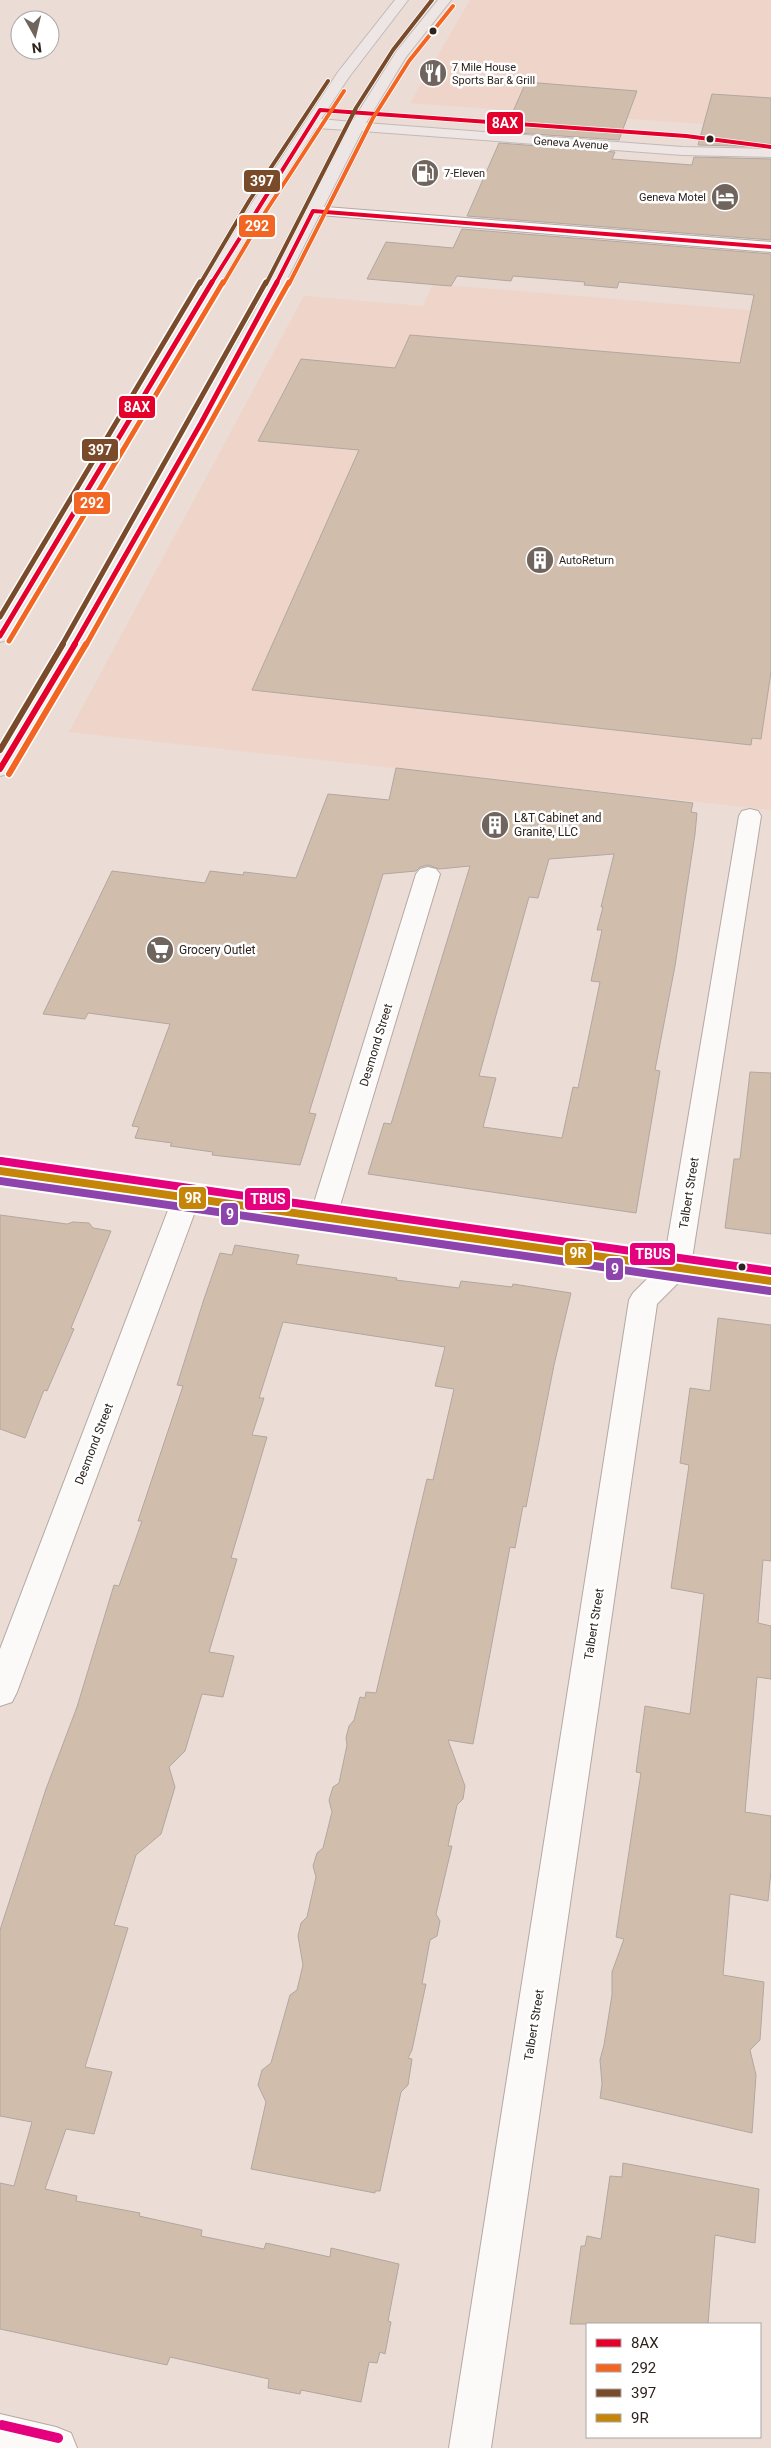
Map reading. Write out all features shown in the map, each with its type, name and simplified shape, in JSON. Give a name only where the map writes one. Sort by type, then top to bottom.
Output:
[{"type":"main road","points":[[0,636],[258,206],[354,59],[402,0]]},
{"type":"main road","points":[[0,769],[63,664],[262,311],[364,113],[401,54],[445,0]]},
{"type":"main road","name":"Geneva Avenue","points":[[320,110],[686,136],[771,147]]},
{"type":"main road","name":"Geneva Avenue","points":[[312,124],[682,151],[771,154]]},
{"type":"street","points":[[313,211],[771,247]]},
{"type":"street","name":"Talbert Street","points":[[470,2448],[643,1300],[677,1267],[750,816]]},
{"type":"street","name":"Desmond Street","points":[[323,1216],[428,874]]},
{"type":"street","points":[[0,1171],[187,1196],[771,1281]]},
{"type":"street","name":"Desmond Street","points":[[0,1692],[187,1196]]},
{"type":"street","points":[[0,2435],[56,2448]]},
{"type":"shaded area","points":[[470,0],[771,0],[771,129],[410,103]]},
{"type":"shaded area","name":"AutoReturn","points":[[433,284],[771,312],[771,810],[69,732],[304,296],[423,306]]},
{"type":"building","points":[[526,82],[637,91],[619,140],[504,132]]},
{"type":"building","points":[[712,94],[771,98],[771,147],[698,145]]},
{"type":"building","points":[[499,143],[615,152],[612,159],[692,165],[694,157],[771,159],[771,240],[467,216]]},
{"type":"building","name":"AutoReturn","points":[[462,229],[771,254],[771,672],[761,739],[752,738],[751,745],[252,690],[359,450],[258,441],[301,359],[395,368],[410,335],[740,363],[754,295],[619,282],[617,288],[584,285],[585,282],[513,276],[511,281],[457,276],[451,286],[367,279],[386,242],[453,248]]},
{"type":"building","points":[[396,768],[693,803],[691,812],[697,813],[695,834],[675,966],[655,1070],[660,1071],[636,1213],[368,1174],[384,1123],[391,1124],[470,866],[439,869],[428,865],[420,867],[416,871],[383,874],[309,1113],[316,1114],[300,1165],[212,1155],[213,1152],[170,1146],[172,1143],[135,1138],[139,1127],[132,1126],[170,1024],[88,1013],[85,1019],[43,1014],[112,871],[205,883],[210,871],[243,875],[244,872],[296,878],[328,794],[389,800]],"holes":[[[614,854],[601,907],[603,907],[597,930],[602,930],[591,981],[600,982],[578,1088],[573,1087],[562,1138],[483,1127],[496,1078],[479,1076],[529,897],[538,898],[549,859]]]},
{"type":"building","points":[[750,1072],[771,1073],[771,1234],[725,1228],[734,1159],[740,1159]]},
{"type":"building","points":[[0,1215],[67,1224],[73,1222],[89,1223],[93,1228],[111,1231],[71,1328],[74,1329],[47,1391],[44,1390],[25,1438],[0,1429]]},
{"type":"building","points":[[235,1245],[299,1255],[296,1264],[397,1278],[396,1280],[459,1288],[461,1281],[512,1287],[513,1284],[571,1293],[554,1365],[526,1507],[523,1506],[515,1548],[510,1547],[473,1744],[448,1740],[465,1786],[463,1799],[457,1805],[448,1846],[452,1846],[436,1914],[440,1921],[437,1936],[430,1940],[422,1984],[426,1984],[412,2050],[408,2058],[412,2059],[408,2085],[401,2092],[380,2191],[375,2191],[375,2193],[251,2169],[266,2102],[258,2085],[262,2070],[271,2063],[290,1995],[297,1990],[303,1965],[298,1936],[301,1923],[307,1917],[316,1877],[313,1866],[317,1853],[323,1848],[332,1812],[329,1800],[333,1787],[339,1783],[347,1745],[346,1738],[349,1726],[354,1720],[360,1697],[365,1698],[366,1692],[376,1693],[427,1479],[433,1480],[454,1389],[435,1386],[445,1347],[283,1322],[259,1398],[264,1398],[252,1435],[267,1437],[231,1558],[237,1559],[209,1652],[234,1656],[223,1697],[202,1694],[185,1751],[169,1767],[175,1787],[161,1834],[136,1855],[114,1925],[128,1928],[85,2067],[112,2072],[94,2134],[66,2129],[45,2189],[77,2196],[76,2201],[140,2213],[139,2216],[202,2230],[201,2236],[264,2249],[266,2243],[330,2257],[331,2248],[399,2264],[388,2321],[391,2322],[385,2354],[380,2352],[377,2363],[369,2362],[361,2402],[301,2390],[300,2394],[268,2388],[269,2379],[170,2357],[167,2365],[0,2329],[0,2183],[14,2186],[32,2122],[0,2116],[0,1930],[46,1789],[77,1707],[114,1585],[119,1586],[142,1521],[138,1521],[183,1386],[177,1385],[204,1299],[220,1253],[232,1255]]},
{"type":"building","points":[[718,1318],[771,1325],[771,1561],[763,1560],[758,1623],[771,1626],[771,1679],[757,1677],[745,1812],[771,1816],[771,1871],[768,1901],[730,1894],[723,1975],[764,1982],[760,2040],[750,2050],[756,2075],[752,2133],[600,2098],[602,2084],[600,2060],[612,1995],[612,1972],[624,1939],[616,1937],[641,1773],[636,1772],[645,1706],[690,1714],[704,1594],[671,1588],[689,1465],[680,1463],[690,1388],[710,1391]]},
{"type":"building","points":[[623,2163],[759,2189],[755,2243],[715,2235],[708,2323],[570,2324],[581,2246],[585,2246],[587,2236],[601,2239],[610,2176],[622,2177]]},
{"type":"transit line","name":"397","points":[[0,750],[54,659],[254,306],[356,108],[393,50],[432,0]]},
{"type":"transit line","name":"292","points":[[9,774],[72,669],[272,316],[373,118],[409,61],[453,6]]},
{"type":"transit line","name":"397","points":[[0,617],[249,201],[328,81]]},
{"type":"transit line","name":"292","points":[[9,641],[266,211],[344,91]]},
{"type":"transit line","name":"8AX","points":[[0,636],[258,206],[320,110],[686,136],[771,147]]},
{"type":"transit line","name":"8AX","points":[[0,769],[162,493],[239,353],[313,211],[771,247]]},
{"type":"transit line","name":"TBUS","points":[[1,1161],[771,1271]]},
{"type":"transit line","name":"9R","points":[[0,1171],[771,1281]]},
{"type":"transit line","name":"9","points":[[0,1181],[770,1291]]},
{"type":"transit line","name":"TBUS","points":[[2,2425],[58,2438]]},
{"type":"place","name":"7 Mile House Sports Bar & Grill","points":[[433,73]]},
{"type":"place","name":"7-Eleven","points":[[425,173]]},
{"type":"place","name":"Geneva Motel","points":[[725,197]]},
{"type":"place","name":"AutoReturn","points":[[540,560]]},
{"type":"place","name":"L&T Cabinet and Granite, LLC","points":[[495,825]]},
{"type":"place","name":"Grocery Outlet","points":[[160,950]]}]
